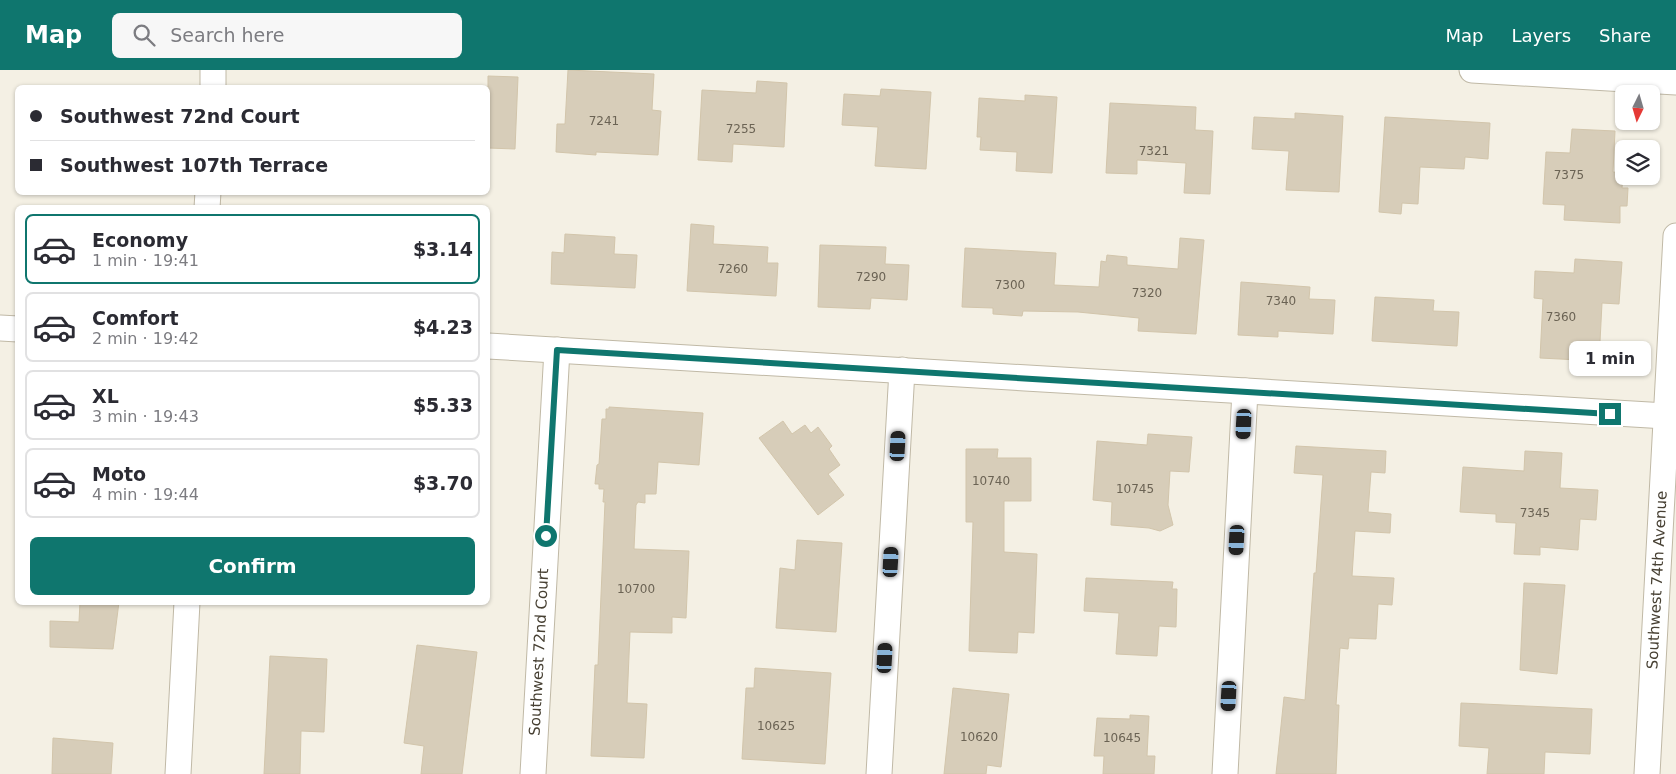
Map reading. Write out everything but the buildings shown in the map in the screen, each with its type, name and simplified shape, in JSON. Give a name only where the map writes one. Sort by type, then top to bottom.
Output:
[{"type":"street","points":[[213,85],[214,70]]},
{"type":"street","points":[[1472,70],[1676,82]]},
{"type":"street","name":"Southwest 74th Avenue","points":[[1647,774],[1676,236]]},
{"type":"street","points":[[0,328],[15,329]]},
{"type":"street","points":[[490,346],[1666,416]]},
{"type":"street","name":"Southwest 72nd Court","points":[[533,774],[557,350]]},
{"type":"street","points":[[878,774],[902,370]]},
{"type":"street","points":[[1225,774],[1246,391]]},
{"type":"street","points":[[178,774],[187,605]]},
{"type":"route","points":[[546,536],[557,350],[1610,414]]}]
